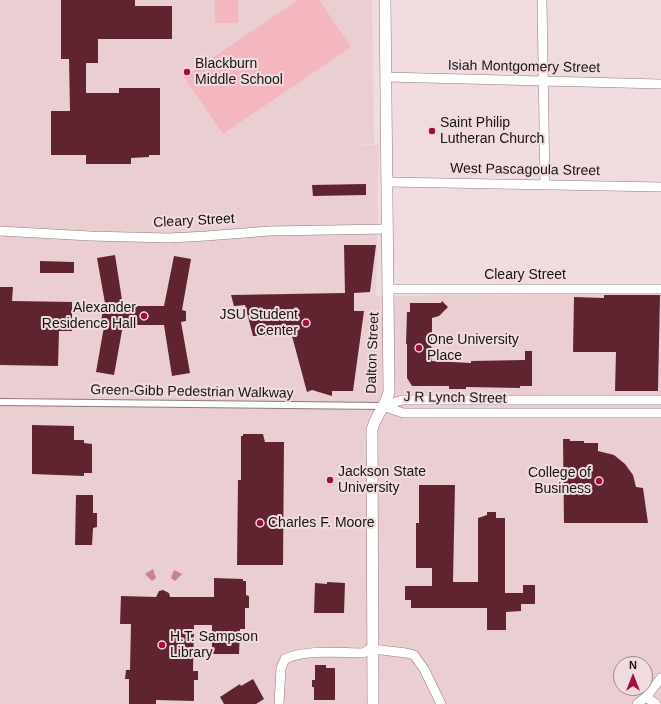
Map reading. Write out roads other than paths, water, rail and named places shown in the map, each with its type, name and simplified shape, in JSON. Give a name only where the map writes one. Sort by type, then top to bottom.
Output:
[{"type":"street","name":"Dalton Street","points":[[373,704],[372,430],[374,421],[384,406],[389,392],[385,0]]},
{"type":"street","points":[[542,0],[545,185]]},
{"type":"street","name":"Isiah Montgomery Street","points":[[386,77],[661,84]]},
{"type":"street","name":"West Pascagoula Street","points":[[388,182],[661,187]]},
{"type":"street","name":"Cleary Street","points":[[0,231],[90,236],[169,238],[270,230],[388,229]]},
{"type":"street","name":"Cleary Street","points":[[389,289],[661,289]]},
{"type":"street","name":"J R Lynch Street","points":[[384,406],[402,400],[661,400]]},
{"type":"street","name":"Green-Gibb Pedestrian Walkway","points":[[0,402],[384,406]]},
{"type":"street","name":"J R Lynch Street","points":[[384,406],[403,413],[661,413]]},
{"type":"street","points":[[279,704],[281,668],[285,659],[294,655],[363,653],[372,649],[414,655],[424,669],[442,704]]},
{"type":"street","points":[[637,704],[646,697],[661,678]]},
{"type":"street","points":[[646,697],[656,704]]},
{"type":"place","name":"Blackburn Middle School","points":[[187,72]]},
{"type":"place","name":"Saint Philip Lutheran Church","points":[[432,131]]},
{"type":"place","name":"Alexander Residence Hall","points":[[144,316]]},
{"type":"place","name":"JSU Student Center","points":[[306,323]]},
{"type":"place","name":"One University Place","points":[[419,348]]},
{"type":"place","name":"Jackson State University","points":[[330,480]]},
{"type":"place","name":"College of Business","points":[[599,481]]},
{"type":"place","name":"Charles F. Moore","points":[[260,523]]},
{"type":"place","name":"H.T. Sampson Library","points":[[162,645]]}]
